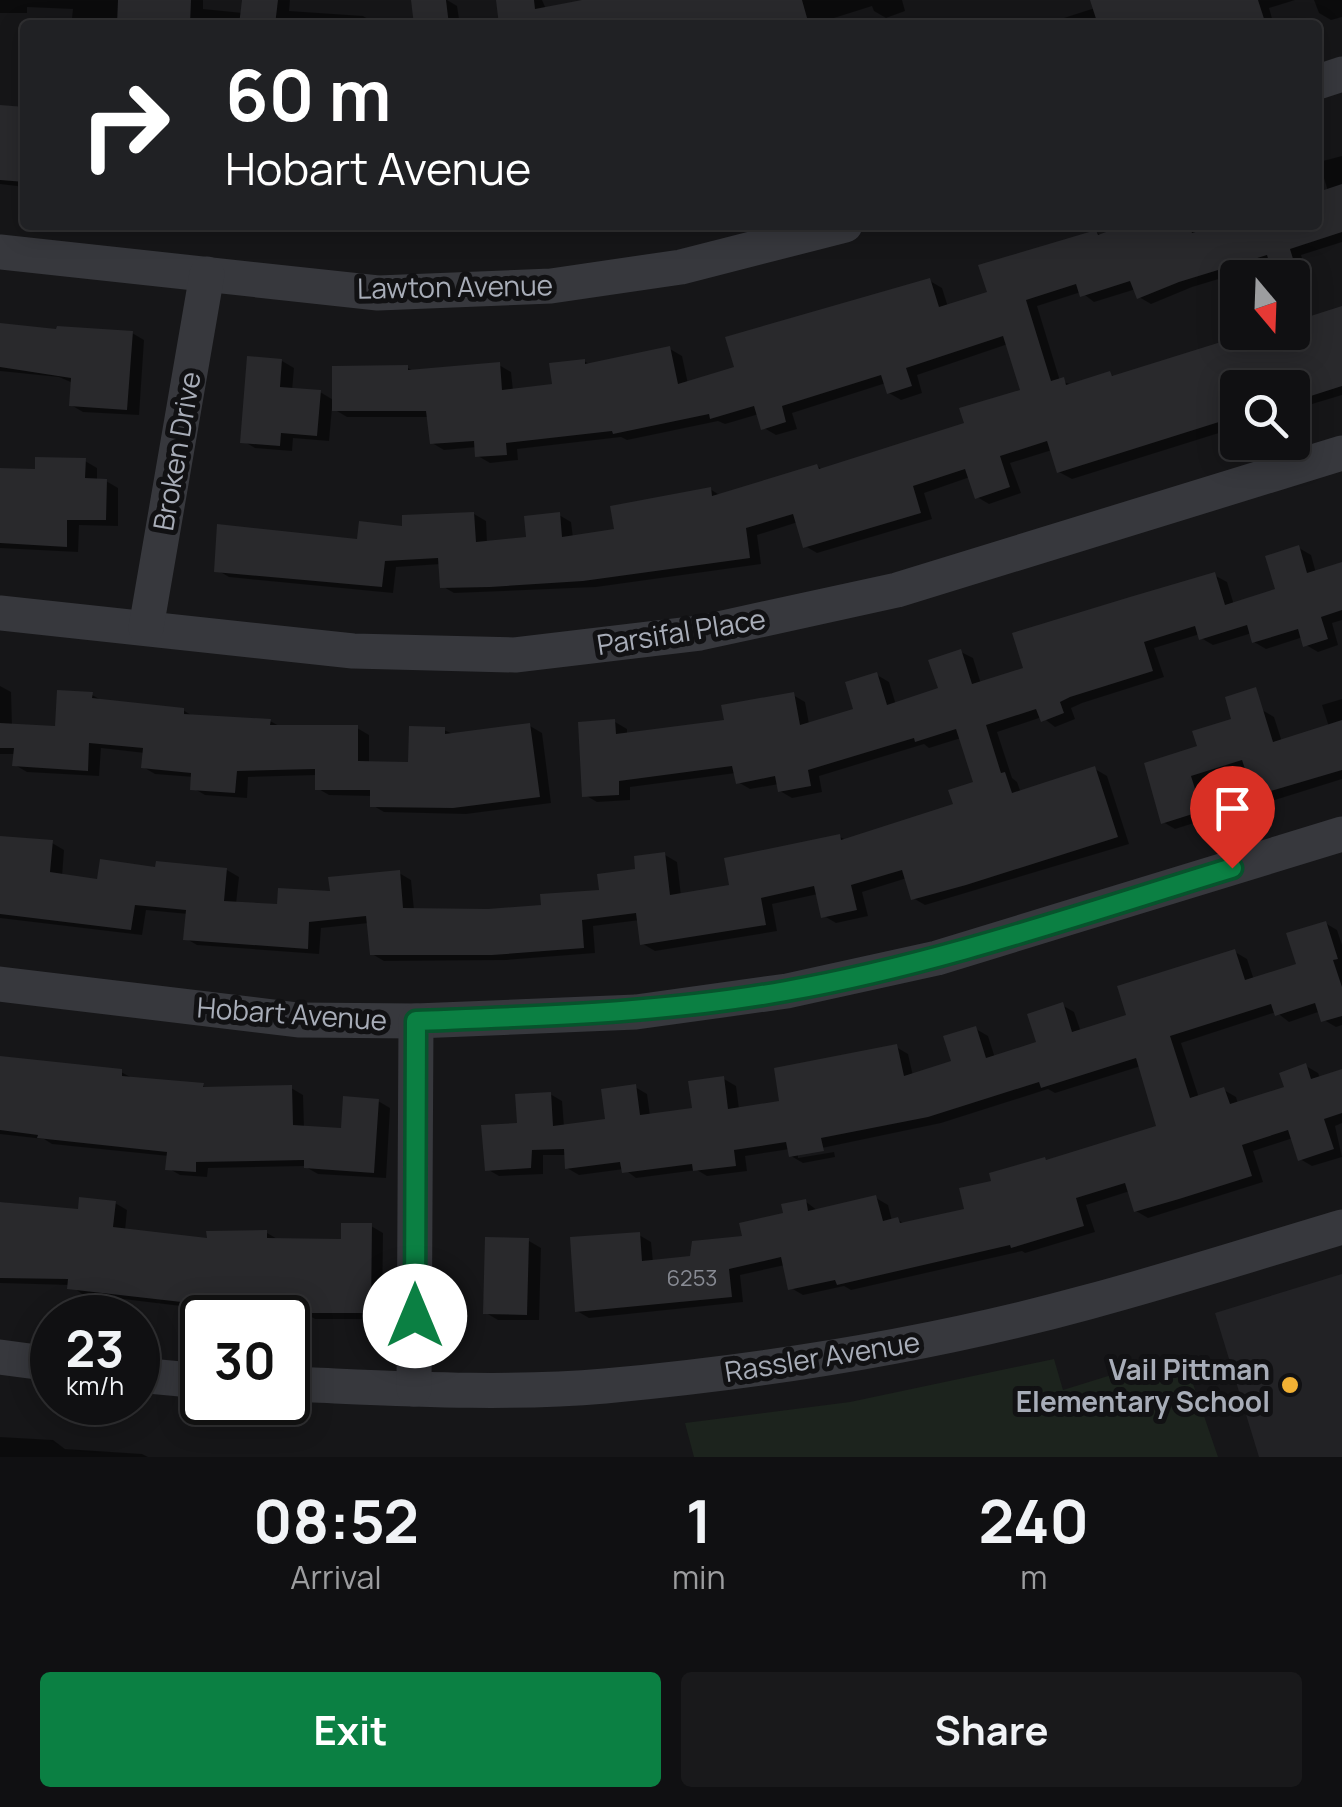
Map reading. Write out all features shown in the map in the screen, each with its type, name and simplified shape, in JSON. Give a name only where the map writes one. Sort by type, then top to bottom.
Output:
[{"type":"street","name":"Lawton Avenue","points":[[0,252],[378,292],[551,286],[681,267],[825,230]]},
{"type":"street","name":"Broken Drive","points":[[146,628],[207,274]]},
{"type":"street","name":"Parsifal Place","points":[[0,613],[354,652],[514,656],[700,632],[897,590],[1342,453]]},
{"type":"street","name":"Hobart Avenue","points":[[0,984],[298,1020],[416,1021],[636,1012],[787,991],[937,958],[1342,834]]},
{"type":"street","points":[[414,1390],[416,1021]]},
{"type":"street","name":"Rassler Avenue","points":[[310,1385],[414,1390],[602,1386],[819,1360],[1086,1303],[1342,1227]]},
{"type":"street","points":[[0,1357],[30,1361]]},
{"type":"shaded area","name":"Vail Pittman Elementary School","points":[[1342,1274],[1342,1457],[1259,1457],[1215,1313]]},
{"type":"shaded area","points":[[1166,1358],[1190,1375],[1218,1457],[694,1457],[685,1423],[850,1402],[1054,1359],[1063,1390]]},
{"type":"building","points":[[118,0],[191,0],[190,20],[117,20]]},
{"type":"building","points":[[242,0],[278,0],[276,20],[240,20]]},
{"type":"building","points":[[411,0],[446,0],[448,20],[413,20]]},
{"type":"building","points":[[496,0],[534,0],[535,9],[582,0],[802,0],[808,20],[498,20]]},
{"type":"building","points":[[1090,0],[1258,0],[1264,20],[1096,20]]},
{"type":"building","points":[[0,105],[20,107],[20,182],[0,180]]},
{"type":"building","points":[[1342,184],[1342,232],[1290,249],[1293,260],[1268,260],[1267,255],[1251,260],[1220,260],[1220,269],[1137,299],[1130,281],[1080,297],[1076,284],[1026,300],[1051,381],[1064,377],[1066,385],[1110,371],[1112,376],[1220,342],[1220,350],[1310,350],[1310,316],[1342,306],[1342,386],[1310,396],[1310,370],[1220,370],[1220,422],[1057,473],[1047,441],[1000,456],[1010,487],[975,499],[965,469],[913,486],[921,513],[803,548],[793,514],[746,528],[750,558],[583,581],[490,587],[440,588],[438,558],[385,561],[382,587],[214,572],[217,524],[357,539],[359,521],[402,526],[402,515],[474,512],[476,542],[526,537],[524,516],[560,512],[562,537],[614,529],[610,506],[711,487],[712,496],[817,464],[819,469],[964,423],[959,408],[1020,390],[1003,336],[906,368],[912,386],[887,394],[881,375],[782,406],[786,422],[761,430],[754,406],[710,419],[709,414],[613,434],[612,431],[506,443],[507,455],[475,457],[474,441],[430,444],[426,411],[332,411],[332,366],[408,365],[408,370],[500,362],[502,390],[552,384],[549,363],[585,359],[585,364],[670,346],[678,384],[734,367],[725,337],[930,278],[939,307],[987,292],[978,265],[1096,230],[1098,235],[1112,230],[1322,230],[1322,191]]},
{"type":"building","points":[[0,323],[133,331],[127,410],[69,406],[71,378],[0,367]]},
{"type":"building","points":[[247,356],[282,359],[280,387],[321,390],[317,436],[281,433],[280,446],[240,443]]},
{"type":"building","points":[[35,457],[86,458],[85,478],[107,479],[106,520],[67,520],[67,547],[0,543],[0,468],[35,469]]},
{"type":"building","points":[[1299,545],[1307,573],[1342,562],[1342,610],[1321,617],[1328,639],[1303,647],[1298,629],[1252,643],[1247,625],[1199,640],[1195,626],[1144,642],[1153,671],[1070,697],[1060,702],[1064,713],[1041,722],[1036,709],[986,725],[1001,773],[1005,772],[1012,793],[1095,766],[1118,837],[966,885],[911,900],[902,870],[851,885],[857,910],[821,918],[814,886],[761,898],[766,925],[640,945],[636,913],[582,920],[584,948],[492,955],[370,955],[366,916],[309,922],[308,949],[183,940],[186,910],[135,905],[131,930],[0,914],[0,836],[53,840],[50,872],[97,879],[100,859],[155,867],[156,861],[227,868],[224,901],[277,904],[278,888],[330,891],[328,877],[400,870],[403,908],[541,905],[540,894],[599,890],[597,874],[635,869],[634,856],[665,852],[670,895],[729,885],[724,858],[840,834],[841,840],[953,804],[948,790],[973,782],[956,729],[808,770],[811,786],[778,792],[775,776],[736,784],[732,766],[619,781],[619,795],[582,797],[578,722],[615,719],[616,734],[724,720],[721,705],[794,692],[800,725],[853,709],[845,682],[877,672],[887,705],[938,688],[928,660],[961,649],[972,684],[1023,668],[1012,633],[1130,597],[1215,572],[1225,605],[1275,589],[1265,556]]},
{"type":"building","points":[[1256,687],[1273,742],[1342,720],[1342,770],[1254,796],[1242,760],[1191,776],[1202,811],[1161,824],[1144,763],[1197,746],[1192,731],[1231,719],[1225,697]]},
{"type":"building","points":[[57,690],[93,692],[92,698],[184,708],[184,714],[271,719],[270,725],[358,725],[358,761],[408,762],[409,726],[445,727],[445,734],[530,723],[540,797],[453,808],[370,807],[370,790],[315,790],[315,769],[237,771],[235,793],[190,790],[191,773],[141,768],[143,748],[89,743],[88,771],[12,766],[14,748],[0,748],[0,723],[55,726]]},
{"type":"building","points":[[1326,921],[1338,959],[1333,960],[1342,987],[1342,1016],[1321,1022],[1315,1003],[1275,1016],[1271,1004],[1170,1036],[1190,1098],[1224,1087],[1230,1104],[1284,1087],[1279,1073],[1306,1063],[1311,1079],[1342,1069],[1342,1113],[1324,1119],[1334,1149],[1298,1161],[1288,1130],[1242,1145],[1252,1176],[1179,1199],[1134,1212],[1125,1183],[1076,1198],[1084,1226],[1011,1248],[1010,1245],[837,1285],[835,1280],[788,1290],[781,1257],[729,1269],[732,1297],[575,1312],[570,1237],[640,1232],[642,1261],[690,1256],[692,1241],[742,1236],[739,1223],[783,1213],[781,1204],[806,1199],[808,1211],[876,1195],[883,1221],[898,1217],[900,1223],[964,1209],[959,1188],[991,1181],[989,1173],[1156,1126],[1136,1058],[1041,1088],[1039,1082],[928,1117],[821,1138],[824,1151],[789,1157],[786,1142],[734,1150],[736,1166],[693,1171],[692,1164],[622,1173],[620,1162],[565,1169],[564,1149],[532,1150],[531,1168],[485,1171],[481,1125],[517,1123],[515,1094],[551,1092],[553,1126],[605,1119],[601,1089],[636,1084],[640,1115],[692,1108],[688,1081],[724,1076],[728,1109],[779,1101],[774,1068],[897,1044],[904,1076],[951,1061],[943,1036],[976,1026],[986,1058],[1036,1042],[1027,1014],[1063,1002],[1072,1032],[1126,1015],[1117,986],[1235,949],[1245,980],[1296,964],[1286,933]]},
{"type":"building","points":[[0,1056],[122,1069],[122,1076],[204,1083],[203,1087],[292,1085],[293,1125],[341,1128],[343,1096],[379,1099],[374,1173],[304,1168],[304,1160],[196,1162],[196,1172],[165,1170],[167,1152],[37,1138],[38,1135],[0,1130]]},
{"type":"building","points":[[79,1197],[116,1201],[113,1227],[207,1238],[206,1231],[267,1230],[267,1238],[341,1239],[341,1223],[372,1223],[371,1313],[310,1313],[310,1295],[180,1295],[180,1302],[160,1300],[160,1295],[67,1289],[68,1279],[0,1278],[0,1202],[78,1209]]},
{"type":"building","points":[[485,1237],[529,1238],[527,1315],[483,1314]]},
{"type":"place","name":"Vail Pittman Elementary School","points":[[1290,1385]]},
{"type":"route","points":[[415,1316],[416,1021],[636,1012],[787,991],[937,958],[1232,868]]}]
